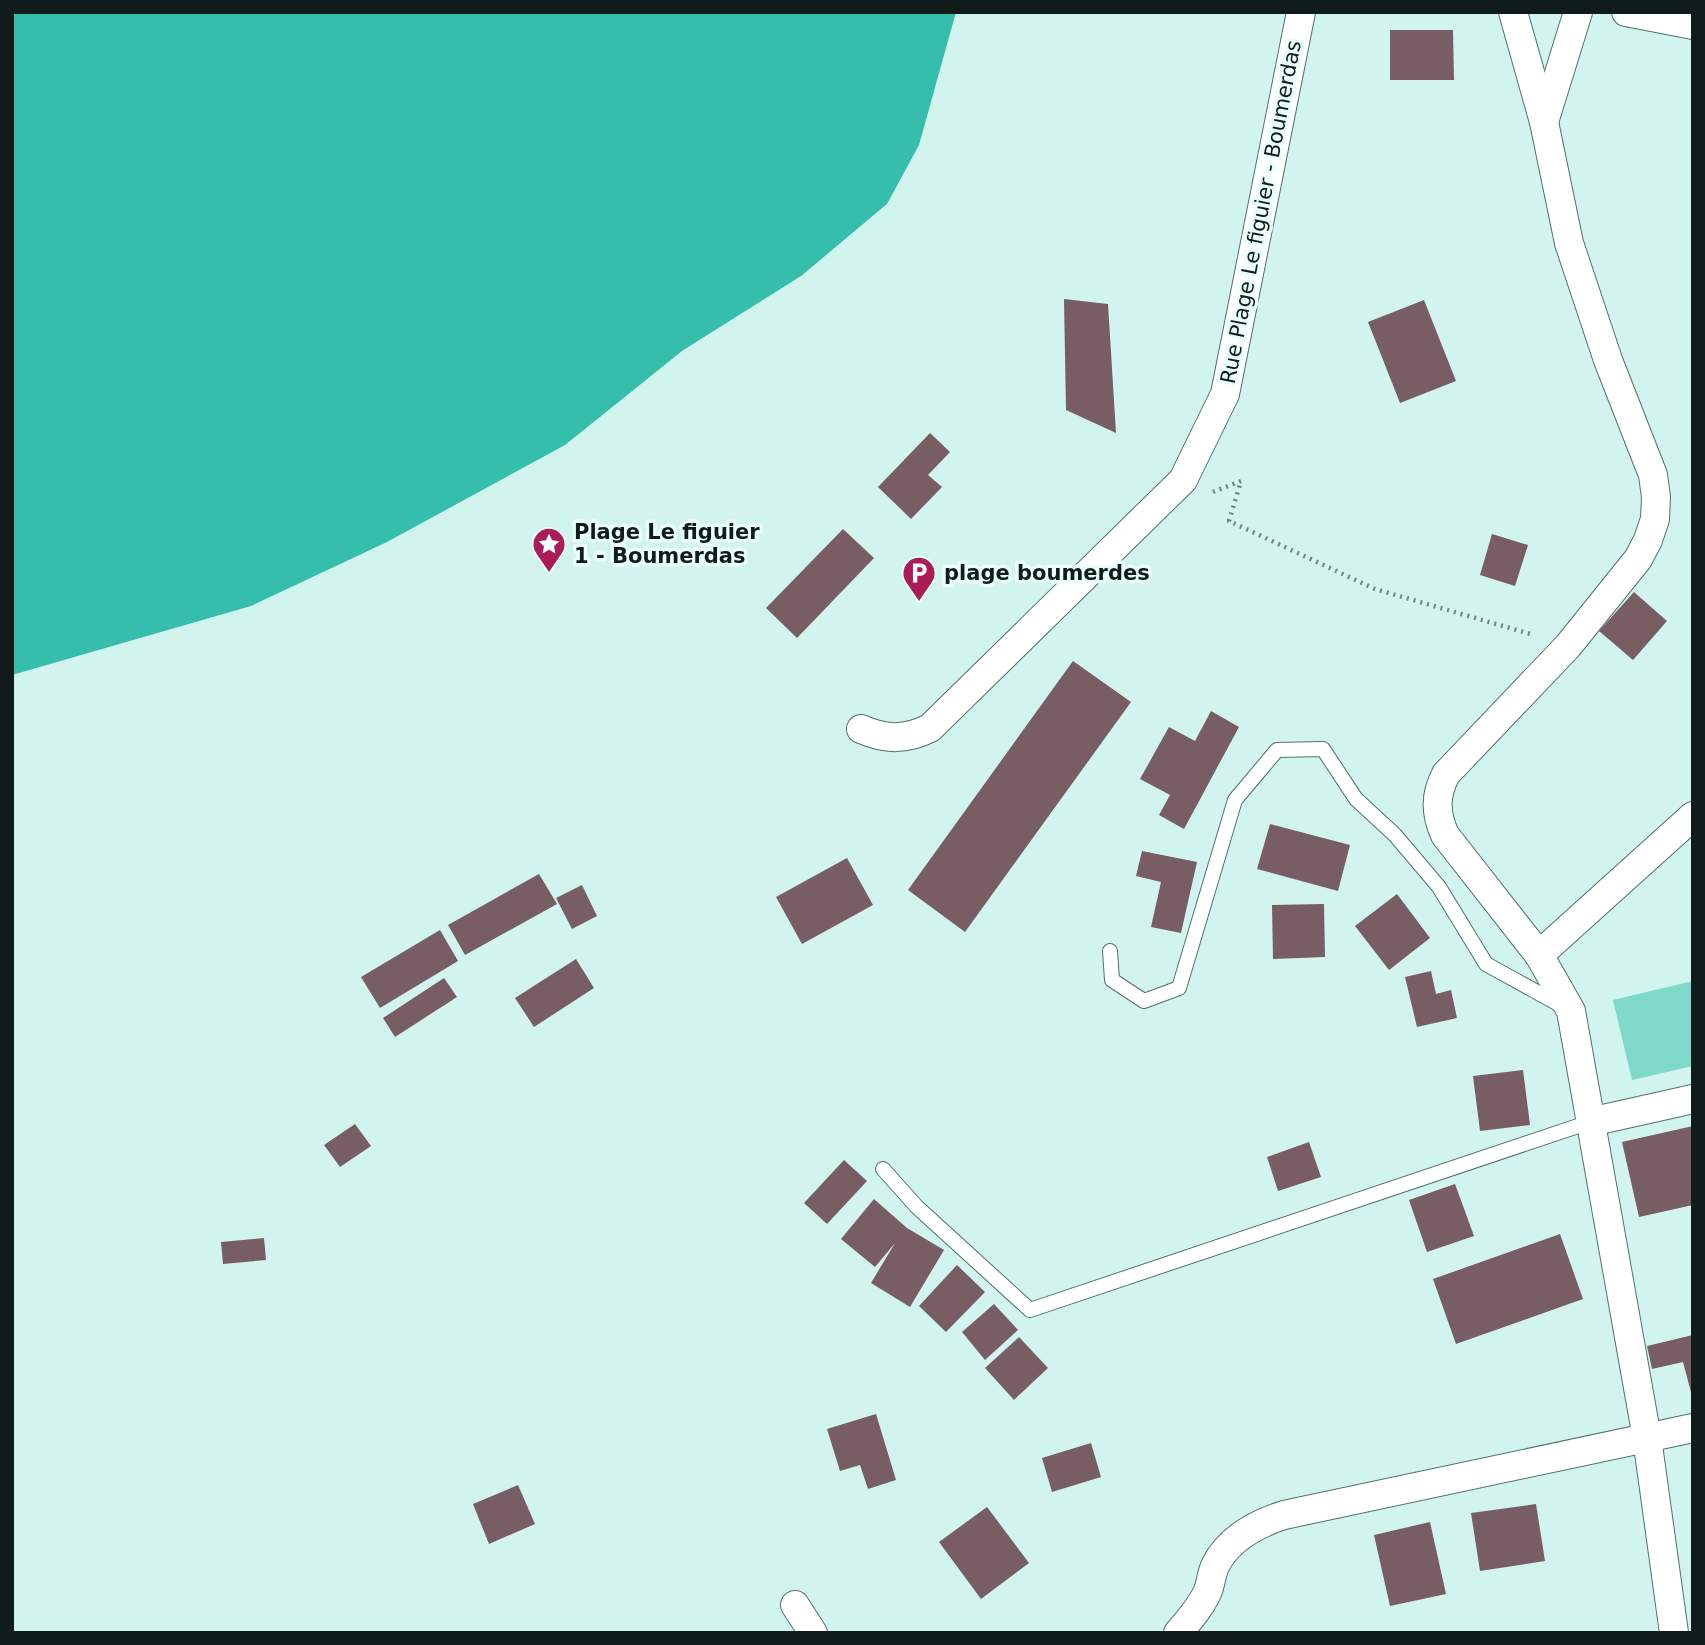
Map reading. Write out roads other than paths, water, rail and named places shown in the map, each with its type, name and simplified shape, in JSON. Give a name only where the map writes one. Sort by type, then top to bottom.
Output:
[{"type":"street","points":[[1513,12],[1544,122],[1569,243],[1608,360],[1653,474],[1655,519],[1638,559],[1568,646],[1446,774],[1440,785],[1437,810],[1445,835],[1539,955],[1571,1011],[1647,1438],[1674,1633]]},
{"type":"street","points":[[1544,122],[1578,12]]},
{"type":"street","points":[[1626,12],[1693,25]]},
{"type":"street","name":"Rue Plage Le figuier - Boumerdas","points":[[861,729],[874,735],[903,738],[930,728],[1183,480],[1225,394],[1297,19]]},
{"type":"street","points":[[1539,955],[1693,816]]},
{"type":"street","points":[[1590,1122],[1693,1099]]},
{"type":"street","points":[[1178,1633],[1201,1604],[1215,1566],[1227,1548],[1244,1533],[1263,1522],[1283,1515],[1693,1428]]},
{"type":"lane","points":[[1110,951],[1112,980],[1144,1001],[1179,988],[1235,800],[1277,750],[1323,749],[1356,799],[1395,835],[1439,887],[1486,964],[1571,1011]]},
{"type":"lane","points":[[883,1169],[917,1207],[1030,1310],[1590,1122]]},
{"type":"place","name":"Plage Le figuier 1 - Boumerdas","points":[[549,574]]},
{"type":"place","name":"plage boumerdes","points":[[919,603]]}]
